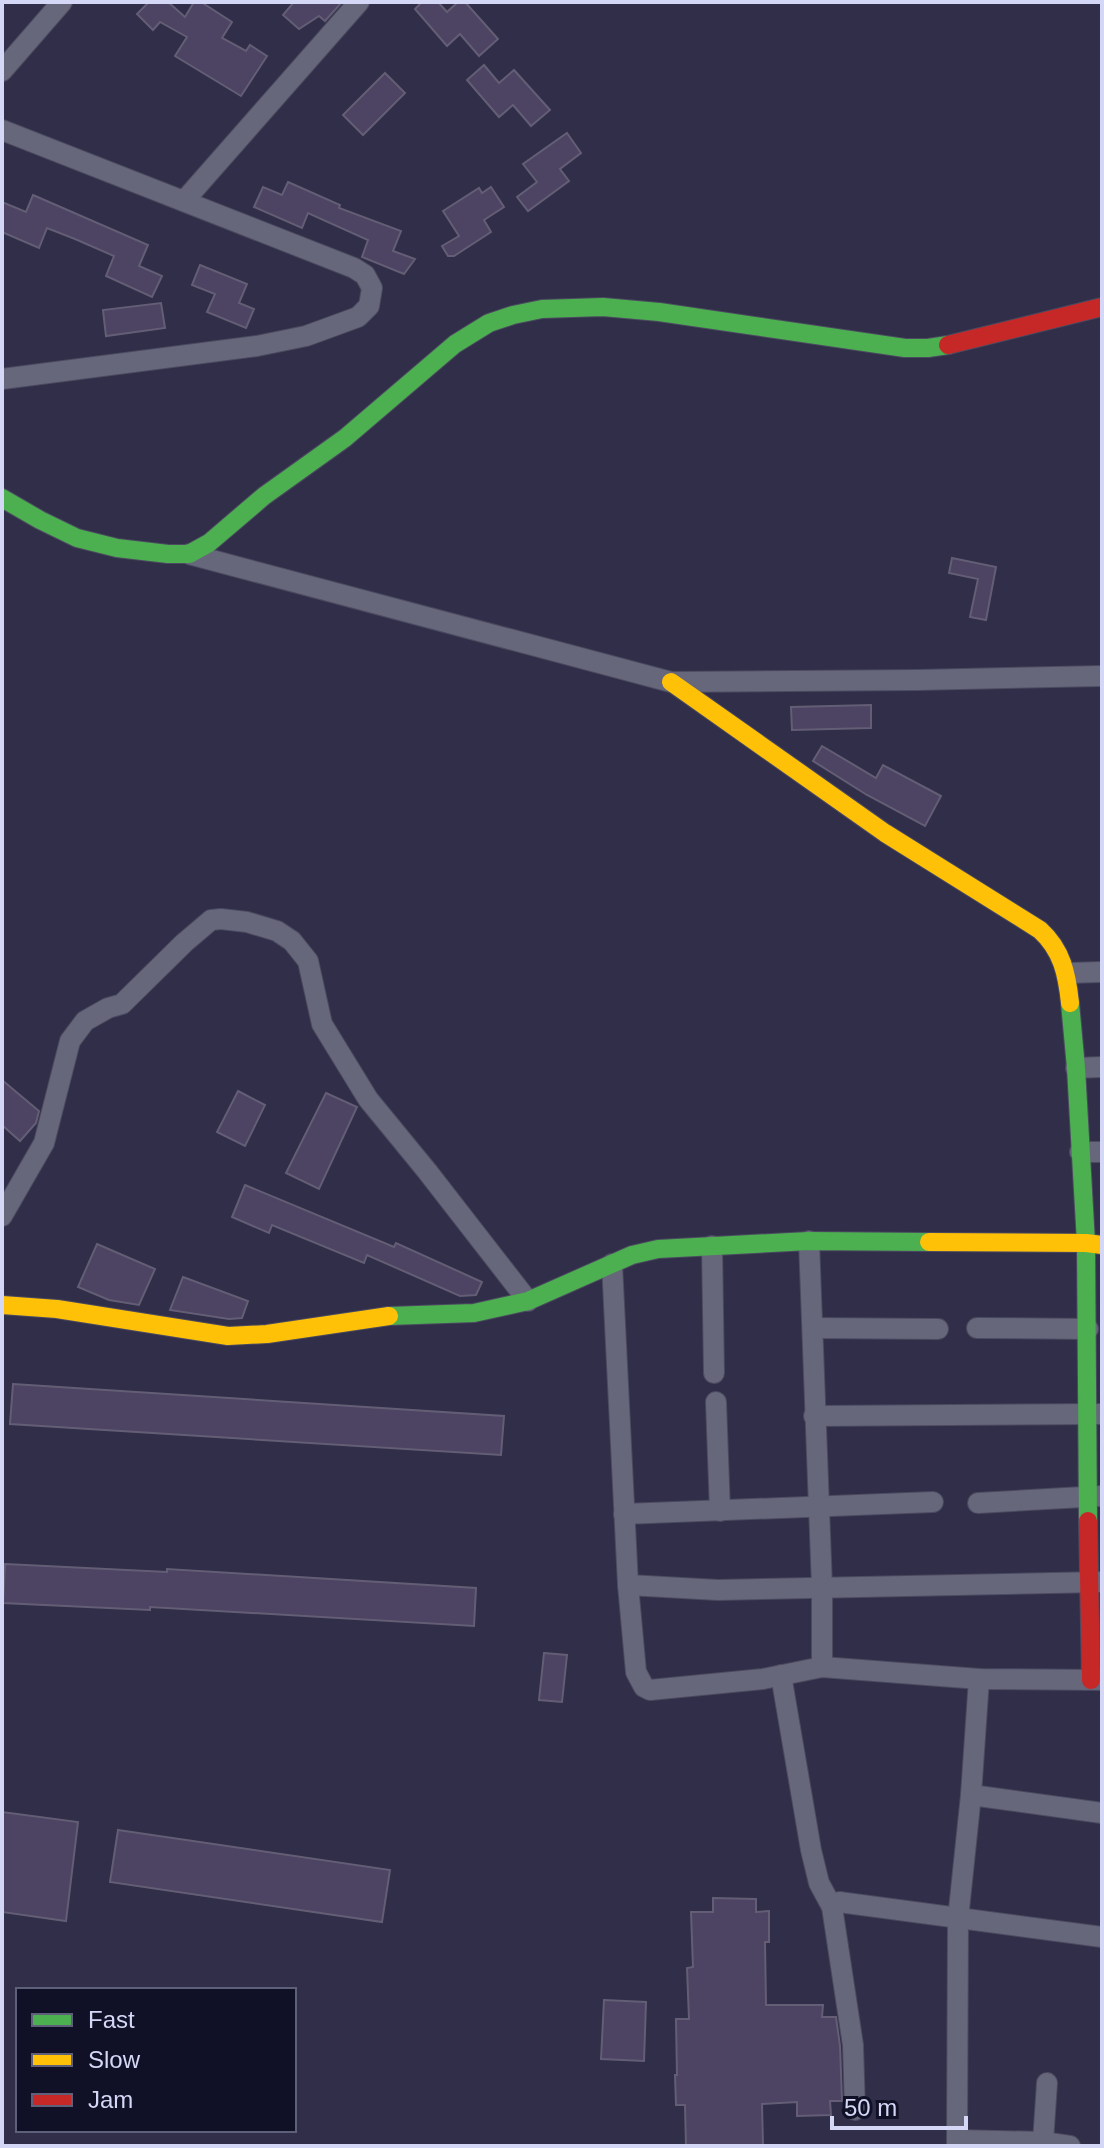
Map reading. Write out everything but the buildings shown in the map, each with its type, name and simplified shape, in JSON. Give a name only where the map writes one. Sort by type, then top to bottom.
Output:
[{"type":"street","points":[[2,71],[62,2]]},
{"type":"street","points":[[184,201],[359,2]]},
{"type":"street","points":[[2,130],[354,268],[365,275],[372,288],[369,306],[358,317],[306,336],[257,346],[2,379]]},
{"type":"street","points":[[189,554],[209,543],[264,496],[345,438],[455,344],[489,323],[513,315],[542,309],[603,307],[659,312],[905,348],[928,348],[1102,307]]},
{"type":"street","points":[[2,498],[77,538],[117,548],[189,554],[671,682],[1102,676]]},
{"type":"street","points":[[612,1264],[628,1585],[636,1672],[644,1687],[650,1690],[763,1679],[822,1667],[979,1679],[1097,1680],[1095,1414],[1088,1329],[1094,1244],[1080,1152],[1067,973],[1051,940],[1040,930],[885,833],[671,682]]},
{"type":"street","points":[[2,1216],[44,1143],[70,1041],[85,1021],[122,1004],[211,920],[247,922],[277,931],[292,941],[308,961],[322,1024],[368,1099],[528,1301]]},
{"type":"street","points":[[1067,973],[1102,972]]},
{"type":"street","points":[[1076,1068],[1102,1067]]},
{"type":"street","points":[[1080,1152],[1102,1152]]},
{"type":"street","points":[[2,1305],[57,1309],[228,1336],[267,1334],[380,1316],[474,1313],[528,1301],[632,1255],[658,1249],[809,1241],[1094,1244]]},
{"type":"street","points":[[809,1241],[822,1587],[822,1667]]},
{"type":"street","points":[[712,1246],[714,1373]]},
{"type":"street","points":[[813,1328],[938,1329]]},
{"type":"street","points":[[977,1328],[1088,1329]]},
{"type":"street","points":[[716,1402],[720,1511]]},
{"type":"street","points":[[814,1416],[1095,1414]]},
{"type":"street","points":[[978,1503],[1095,1496]]},
{"type":"street","points":[[624,1514],[933,1502]]},
{"type":"street","points":[[628,1585],[718,1590],[1095,1582]]},
{"type":"street","points":[[781,1675],[811,1850],[819,1883],[832,1907],[853,2045],[855,2110]]},
{"type":"street","points":[[979,1679],[958,1919],[958,2143],[1043,2142],[1070,2146]]},
{"type":"street","points":[[971,1795],[1102,1813]]},
{"type":"street","points":[[832,1907],[839,1902],[1102,1937]]},
{"type":"street","points":[[1043,2142],[1047,2083]]},
{"type":"traffic: fast","points":[[2,498],[77,538],[117,548],[189,554],[209,543],[264,496],[345,438],[455,344],[489,323],[542,309],[603,307],[659,312],[905,348],[948,345]]},
{"type":"traffic: fast","points":[[1070,1003],[1086,1243],[1088,1521]]},
{"type":"traffic: fast","points":[[389,1316],[474,1313],[528,1301],[632,1255],[658,1249],[809,1241],[929,1242]]},
{"type":"traffic: slow","points":[[671,682],[885,833],[1040,930],[1054,946],[1062,963],[1070,1003]]},
{"type":"traffic: slow","points":[[929,1242],[1102,1245]]},
{"type":"traffic: slow","points":[[2,1305],[57,1309],[228,1336],[267,1334],[389,1316]]},
{"type":"traffic: jam","points":[[948,345],[1102,307]]},
{"type":"traffic: jam","points":[[1088,1521],[1091,1680]]}]
